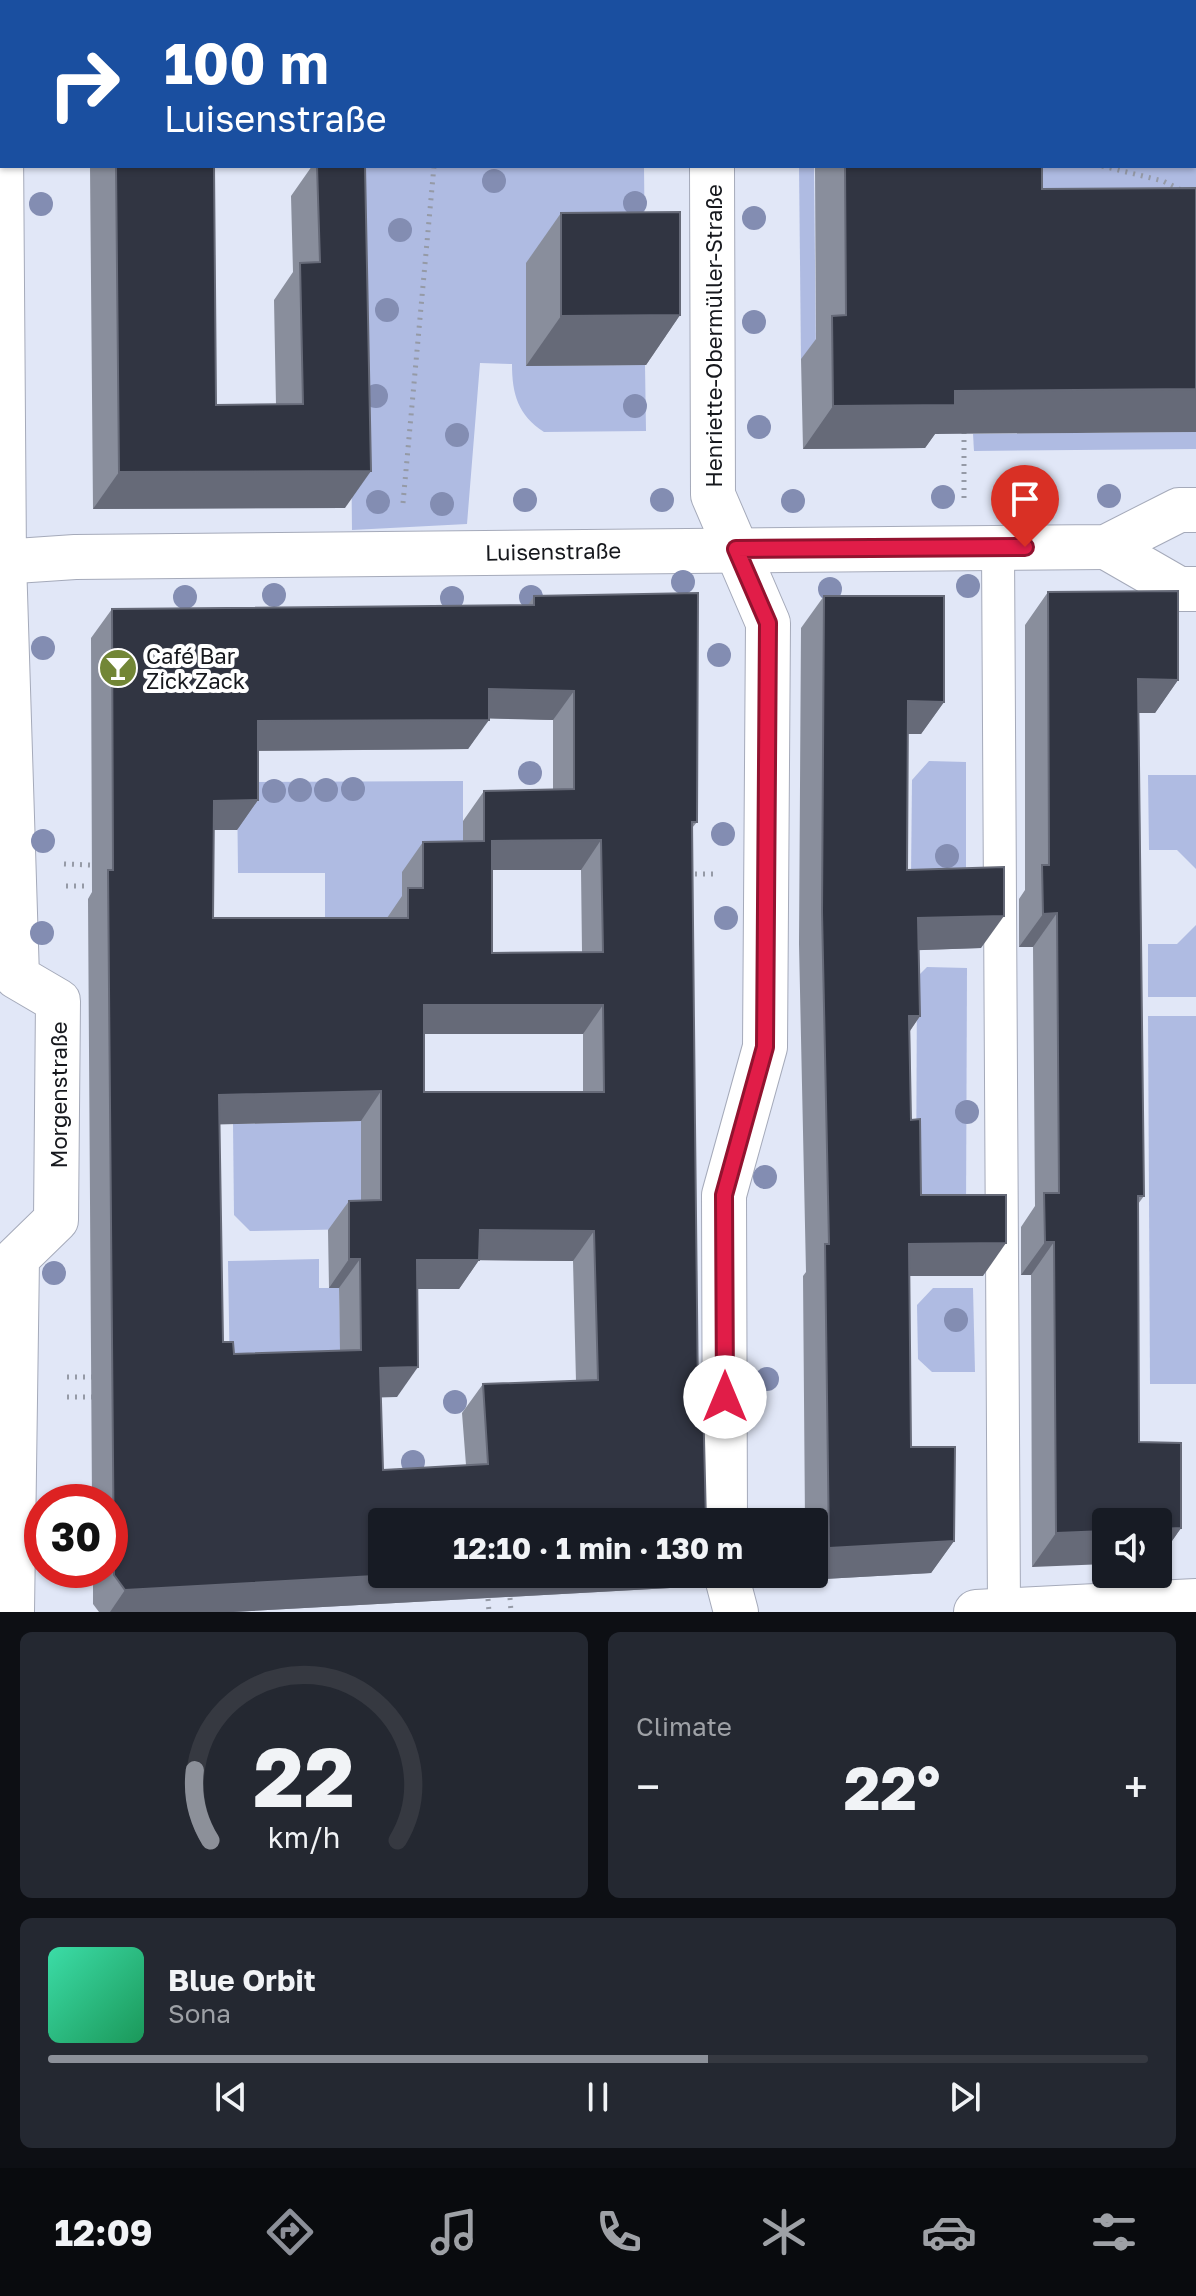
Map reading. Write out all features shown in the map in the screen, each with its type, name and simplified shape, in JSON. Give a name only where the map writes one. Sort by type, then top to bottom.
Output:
[{"type":"street","name":"Morgenstraße","points":[[1,168],[2,562],[17,977],[58,1001],[59,1063],[56,1220],[17,1258],[12,1612]]},
{"type":"street","name":"Henriette-Obermüller-Straße","points":[[712,168],[713,495],[768,623],[765,1047],[724,1195],[725,1508]]},
{"type":"street","name":"Luisenstraße","points":[[2,562],[403,553],[1106,547],[1179,510],[1196,510]]},
{"type":"street","points":[[1106,547],[1179,589],[1196,589]]},
{"type":"street","points":[[730,1588],[736,1612]]},
{"type":"street","points":[[990,1611],[1196,1601]]},
{"type":"lane","points":[[981,548],[990,1611]]},
{"type":"path","points":[[403,553],[403,474],[434,168]]},
{"type":"path","points":[[1110,168],[1163,181],[1189,194]]},
{"type":"path","points":[[964,424],[981,548]]},
{"type":"path","points":[[510,1598],[511,1612]]},
{"type":"path","points":[[488,1599],[489,1612]]},
{"type":"shaded area","points":[[348,168],[644,168],[645,262],[526,366],[645,365],[646,431],[544,432],[528,418],[518,403],[512,364],[480,363],[467,524],[352,530]]},
{"type":"shaded area","points":[[799,168],[814,168],[816,359],[801,359]]},
{"type":"shaded area","points":[[1013,168],[1196,168],[1196,231],[1071,232]]},
{"type":"shaded area","points":[[1196,432],[1196,449],[974,451],[973,434]]},
{"type":"shaded area","points":[[929,761],[966,762],[966,890],[911,876],[912,780]]},
{"type":"shaded area","points":[[1148,775],[1196,775],[1196,869],[1177,850],[1149,850]]},
{"type":"shaded area","points":[[463,781],[463,871],[402,917],[366,918],[325,1001],[325,873],[238,873],[237,782]]},
{"type":"shaded area","points":[[1196,925],[1196,997],[1148,997],[1148,944],[1177,944]]},
{"type":"shaded area","points":[[927,967],[967,968],[966,1216],[916,1200],[917,977]]},
{"type":"shaded area","points":[[1148,1016],[1196,1016],[1196,1384],[1150,1384]]},
{"type":"shaded area","points":[[361,1121],[361,1229],[250,1231],[234,1215],[233,1124]]},
{"type":"shaded area","points":[[319,1259],[319,1288],[339,1288],[341,1379],[230,1382],[228,1261]]},
{"type":"shaded area","points":[[933,1288],[973,1288],[975,1372],[932,1372],[918,1359],[917,1305]]},
{"type":"building","points":[[116,168],[214,168],[216,405],[303,404],[300,263],[320,262],[317,168],[365,168],[371,471],[119,472]]},
{"type":"building","points":[[845,168],[1042,168],[1042,189],[1196,188],[1196,389],[955,391],[955,405],[833,406],[832,316],[846,315]]},
{"type":"building","points":[[680,212],[680,315],[561,316],[561,213]]},
{"type":"building","points":[[1178,591],[1178,680],[1138,679],[1144,1196],[1138,1196],[1139,1442],[1181,1443],[1181,1528],[1172,1528],[1172,1508],[1092,1508],[1092,1532],[1056,1533],[1054,1242],[1045,1242],[1044,1193],[1059,1193],[1057,913],[1043,914],[1042,865],[1049,865],[1048,592]]},
{"type":"building","points":[[698,593],[697,822],[692,822],[698,1398],[703,1397],[706,1508],[368,1508],[368,1576],[125,1590],[124,1588],[128,1588],[128,1484],[113,1484],[108,870],[113,870],[112,609],[534,605],[534,596]],"holes":[[[489,689],[574,691],[574,789],[484,791],[484,841],[423,842],[423,888],[408,888],[408,918],[213,918],[214,801],[258,800],[258,721],[489,720]],[[601,840],[603,952],[492,953],[492,841]],[[424,1005],[603,1005],[604,1092],[424,1092]],[[381,1091],[381,1200],[349,1201],[349,1259],[360,1259],[361,1350],[234,1354],[233,1342],[223,1342],[219,1095]],[[480,1230],[594,1231],[598,1380],[483,1384],[488,1464],[383,1470],[380,1368],[418,1367],[417,1260],[479,1260]]]},
{"type":"building","points":[[824,596],[944,596],[944,702],[908,701],[907,870],[1004,867],[1004,916],[918,918],[920,1016],[909,1016],[911,1120],[920,1119],[921,1195],[1006,1195],[1006,1243],[909,1244],[911,1447],[955,1447],[954,1541],[829,1548],[825,1244],[829,1244],[822,912]]},
{"type":"place","name":"Café Bar Zick Zack","points":[[118,668]]},
{"type":"route","points":[[725,1397],[724,1195],[765,1047],[768,623],[736,549],[1025,547]]}]
